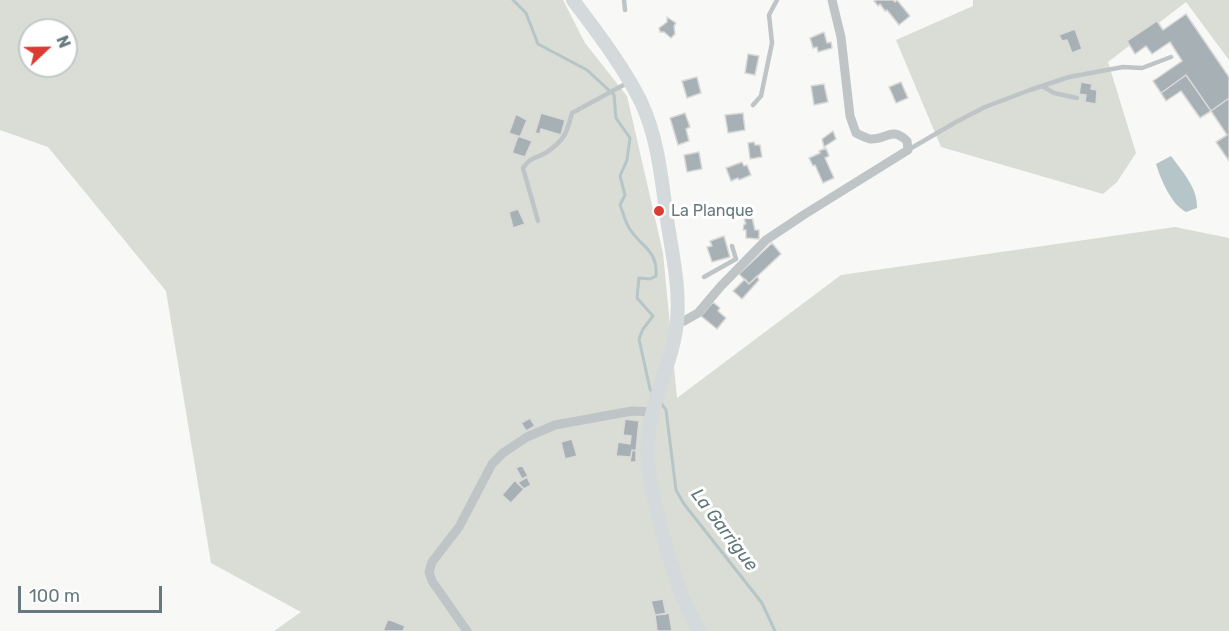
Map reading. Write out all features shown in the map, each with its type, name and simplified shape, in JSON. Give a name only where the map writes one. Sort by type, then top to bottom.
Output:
[{"type":"street","points":[[573,0],[624,84],[640,101],[649,124],[657,157],[675,271],[677,321],[671,350],[653,409],[647,455],[651,486],[679,588],[699,631]]},
{"type":"street","points":[[677,321],[684,321],[698,313],[766,240],[908,150],[907,141],[900,135],[893,134],[870,139],[856,133],[850,116],[841,37],[832,0]]},
{"type":"street","points":[[467,631],[432,581],[429,572],[432,562],[459,527],[492,464],[503,453],[527,437],[555,425],[653,409]]},
{"type":"lane","points":[[624,0],[625,9]]},
{"type":"lane","points":[[753,105],[760,96],[772,43],[769,15],[777,0]]},
{"type":"lane","points":[[908,150],[985,107],[1069,76],[1122,67],[1142,68],[1171,57]]},
{"type":"lane","points":[[538,222],[523,168],[528,160],[546,153],[566,136],[572,113],[624,84]]},
{"type":"lane","points":[[1042,86],[1054,93],[1077,98]]},
{"type":"lane","points":[[704,277],[736,259],[732,246]]},
{"type":"shaded area","points":[[0,0],[563,0],[585,43],[627,96],[663,253],[677,398],[841,275],[1175,227],[1229,238],[1229,631],[274,631],[301,612],[211,563],[166,291],[48,147],[0,130]]},
{"type":"shaded area","points":[[973,0],[1229,0],[1229,60],[1186,2],[1108,62],[1136,153],[1117,182],[1103,194],[941,147],[896,40],[973,6]]},
{"type":"shaded area","points":[[1171,156],[1192,187],[1197,208],[1186,212],[1171,198],[1164,184],[1156,164]]},
{"type":"building","points":[[897,0],[910,16],[899,25],[887,10],[885,11],[880,4],[878,6],[874,1],[895,2]]},
{"type":"building","points":[[1186,14],[1229,77],[1229,98],[1211,111],[1186,75],[1161,93],[1153,81],[1182,61],[1170,42],[1152,54],[1146,46],[1135,54],[1127,41],[1157,21],[1163,30]]},
{"type":"building","points":[[667,17],[676,23],[675,34],[671,38],[664,32],[660,32],[659,28],[667,22]]},
{"type":"building","points":[[1075,29],[1082,49],[1072,53],[1067,40],[1062,41],[1059,35]]},
{"type":"building","points":[[824,32],[827,43],[831,42],[832,48],[818,52],[817,47],[813,48],[810,38]]},
{"type":"building","points":[[748,54],[759,56],[755,75],[745,73]]},
{"type":"building","points":[[1186,75],[1211,111],[1200,118],[1181,91],[1166,101],[1161,93]]},
{"type":"building","points":[[697,77],[701,93],[687,98],[682,81]]},
{"type":"building","points":[[901,82],[908,98],[896,103],[889,87]]},
{"type":"building","points":[[1081,82],[1092,84],[1091,89],[1097,90],[1096,104],[1085,102],[1086,95],[1079,94]]},
{"type":"building","points":[[824,84],[828,102],[814,105],[811,86]]},
{"type":"building","points":[[1229,98],[1229,161],[1216,142],[1227,135],[1211,111]]},
{"type":"building","points":[[541,113],[565,120],[561,135],[541,129],[540,134],[535,133]]},
{"type":"building","points":[[685,113],[690,127],[686,129],[689,141],[678,145],[670,118]]},
{"type":"building","points":[[743,113],[745,130],[728,133],[725,115]]},
{"type":"building","points":[[516,114],[527,120],[520,137],[509,133]]},
{"type":"building","points":[[833,131],[836,139],[824,147],[822,139]]},
{"type":"building","points":[[518,136],[532,141],[525,157],[512,153]]},
{"type":"building","points":[[754,142],[755,145],[760,145],[762,157],[750,159],[748,143]]},
{"type":"building","points":[[826,148],[829,156],[825,158],[834,178],[823,183],[815,165],[813,166],[809,158]]},
{"type":"building","points":[[699,152],[702,169],[687,172],[684,155]]},
{"type":"building","points":[[742,162],[744,166],[747,165],[751,175],[731,181],[726,168]]},
{"type":"building","points":[[518,209],[525,224],[513,228],[509,212]]},
{"type":"building","points":[[752,217],[755,230],[759,230],[759,239],[746,238],[746,230],[743,230],[746,224],[744,219]]},
{"type":"building","points":[[724,236],[730,257],[712,262],[707,247],[712,246],[710,241]]},
{"type":"building","points":[[772,243],[781,254],[749,284],[739,274]]},
{"type":"building","points":[[757,276],[759,280],[742,299],[733,291],[745,279],[749,284]]},
{"type":"building","points":[[713,302],[726,318],[717,329],[701,316]]},
{"type":"building","points":[[530,418],[535,426],[526,431],[521,423]]},
{"type":"building","points":[[625,419],[639,421],[636,451],[632,450],[631,457],[616,456],[618,442],[630,444],[631,436],[623,435]]},
{"type":"building","points":[[572,439],[577,456],[565,459],[561,442]]},
{"type":"building","points":[[632,450],[636,451],[636,462],[630,462]]},
{"type":"building","points":[[522,465],[528,476],[522,479],[516,468]]},
{"type":"building","points":[[527,477],[531,485],[524,489],[517,483]]},
{"type":"building","points":[[515,480],[524,489],[511,503],[502,495]]},
{"type":"building","points":[[663,599],[666,614],[655,615],[651,601]]},
{"type":"building","points":[[669,613],[672,631],[657,631],[655,615]]},
{"type":"building","points":[[388,619],[405,626],[403,631],[383,631]]},
{"type":"waterway","name":"La Garrigue","points":[[513,0],[526,13],[538,44],[587,70],[614,95],[616,118],[630,138],[627,160],[620,176],[625,195],[620,205],[629,228],[652,254],[656,267],[656,276],[650,279],[639,278],[637,298],[653,316],[639,339],[650,389],[653,393]]},
{"type":"waterway","name":"La Garrigue","points":[[661,403],[666,410],[676,490],[684,504],[762,603],[775,631]]},
{"type":"place","name":"La Planque","points":[[659,211]]}]
